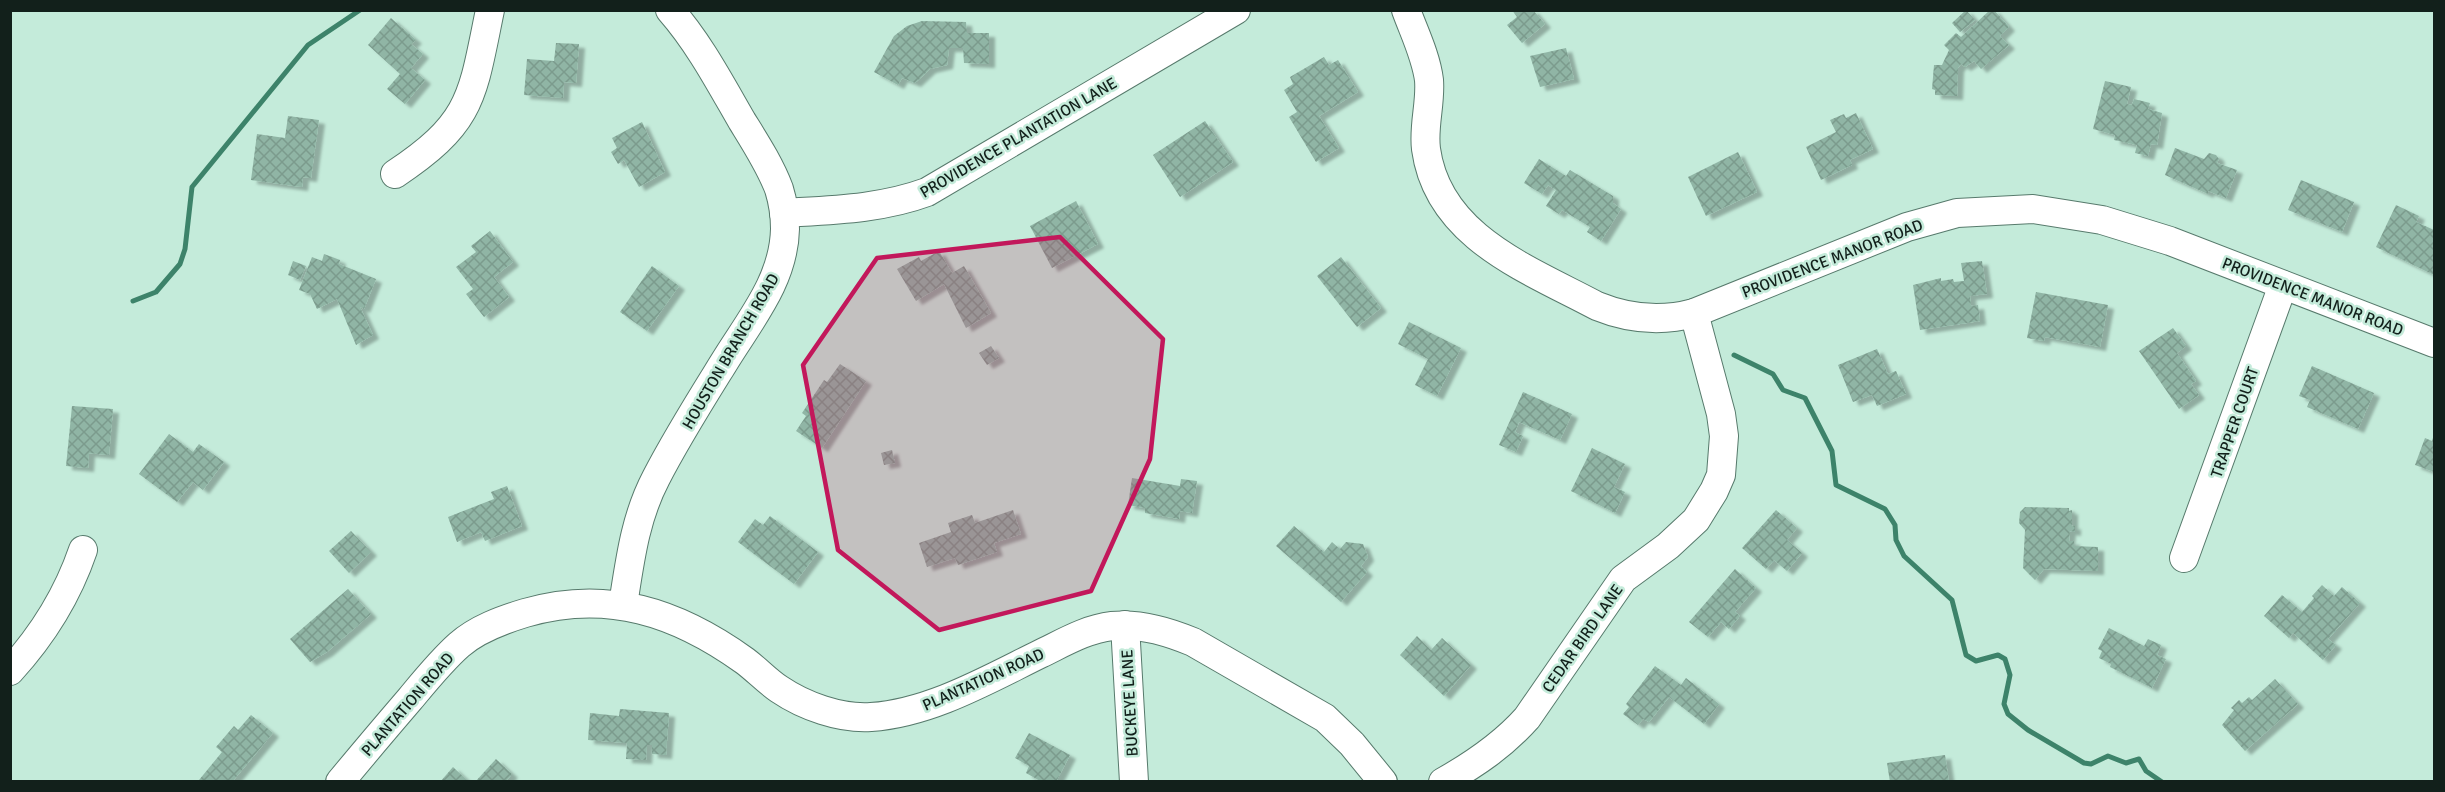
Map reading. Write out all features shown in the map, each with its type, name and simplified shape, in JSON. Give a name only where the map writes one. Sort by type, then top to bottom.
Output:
[{"type":"street","points":[[395,174],[429,151],[447,134],[462,114],[475,82],[490,10]]},
{"type":"street","name":"HOUSTON BRANCH ROAD","points":[[623,605],[634,538],[645,501],[657,476],[723,364],[770,291],[783,249],[784,213],[778,187],[757,145],[716,76],[689,34],[670,10]]},
{"type":"street","name":"PROVIDENCE PLANTATION LANE","points":[[784,213],[884,205],[927,192],[1236,10]]},
{"type":"street","name":"PROVIDENCE MANOR ROAD","points":[[1406,10],[1429,80],[1425,132],[1430,164],[1442,198],[1460,223],[1488,246],[1597,306],[1616,314],[1666,319],[1694,313],[1907,227],[1957,213],[2033,209],[2102,220],[2170,242],[2434,343]]},
{"type":"street","name":"TRAPPER COURT","points":[[2184,558],[2283,285]]},
{"type":"street","name":"CEDAR BIRD LANE","points":[[1443,782],[1487,755],[1509,738],[1527,718],[1623,579],[1668,546],[1696,520],[1714,491],[1721,475],[1724,436],[1721,414],[1694,313]]},
{"type":"street","points":[[10,671],[55,609],[74,576],[83,550]]},
{"type":"street","name":"PLANTATION ROAD","points":[[340,782],[430,675],[459,645],[478,632],[507,619],[544,608],[582,603],[623,605],[679,622],[700,632],[745,661],[778,689],[801,702],[857,717],[873,717],[924,706],[981,683],[1095,629],[1125,625],[1147,627],[1175,634],[1192,642],[1325,718],[1352,744],[1383,782]]},
{"type":"street","name":"BUCKEYE LANE","points":[[1125,625],[1134,782]]},
{"type":"highlighted area","points":[[1060,237],[1163,339],[1150,459],[1091,591],[939,630],[838,550],[803,365],[877,258]]},
{"type":"building","points":[[1512,10],[1533,10],[1545,24],[1522,43],[1507,25],[1517,17]]},
{"type":"building","points":[[1966,10],[1975,20],[1960,32],[1952,23]]},
{"type":"building","points":[[1990,10],[1994,10],[2009,27],[2000,36],[2009,45],[1981,69],[1974,61],[1965,67],[1961,64],[1958,68],[1957,96],[1935,95],[1935,90],[1932,89],[1934,65],[1942,65],[1949,50],[1944,45],[1956,33],[1961,37]]},
{"type":"building","points":[[391,18],[416,40],[411,44],[423,54],[411,68],[425,80],[405,104],[387,89],[400,74],[368,45]]},
{"type":"building","points":[[922,21],[966,22],[967,33],[989,33],[989,64],[964,63],[963,48],[949,48],[947,65],[930,69],[915,83],[902,78],[898,85],[874,72],[894,36],[907,26]]},
{"type":"building","points":[[556,43],[579,44],[576,83],[564,82],[563,98],[524,95],[527,59],[554,61]]},
{"type":"building","points":[[1566,48],[1574,79],[1540,87],[1530,56]]},
{"type":"building","points":[[1324,57],[1329,65],[1338,60],[1358,92],[1319,116],[1339,148],[1316,162],[1289,117],[1297,112],[1284,90],[1293,84],[1290,77]]},
{"type":"building","points":[[2105,81],[2131,87],[2127,104],[2132,105],[2134,99],[2150,103],[2148,109],[2162,113],[2157,145],[2151,144],[2148,156],[2135,153],[2137,145],[2114,140],[2115,135],[2093,129]]},
{"type":"building","points":[[1856,113],[1873,149],[1850,160],[1852,165],[1821,180],[1806,147],[1836,132],[1830,120],[1844,114],[1846,118]]},
{"type":"building","points":[[288,116],[319,120],[311,178],[303,177],[302,187],[251,180],[257,134],[285,138]]},
{"type":"building","points":[[1205,121],[1233,162],[1180,197],[1153,155]]},
{"type":"building","points":[[642,122],[665,172],[639,187],[624,160],[618,164],[611,152],[617,148],[612,138]]},
{"type":"building","points":[[2175,148],[2204,159],[2209,153],[2216,155],[2219,159],[2217,163],[2237,170],[2226,198],[2208,191],[2208,194],[2165,175]]},
{"type":"building","points":[[1738,152],[1757,192],[1706,216],[1688,177]]},
{"type":"building","points":[[1539,159],[1566,176],[1570,170],[1613,196],[1613,203],[1621,209],[1601,241],[1587,232],[1590,227],[1562,210],[1559,214],[1546,206],[1556,190],[1548,185],[1542,194],[1524,183]]},
{"type":"building","points":[[2301,180],[2354,202],[2342,232],[2288,210]]},
{"type":"building","points":[[1076,201],[1098,244],[1052,268],[1030,226]]},
{"type":"building","points":[[2396,205],[2419,216],[2416,222],[2434,230],[2434,275],[2376,247]]},
{"type":"building","points":[[490,231],[513,262],[494,277],[509,297],[484,317],[466,294],[473,289],[456,267],[476,252],[471,246]]},
{"type":"building","points":[[939,251],[952,273],[964,266],[991,313],[966,328],[944,284],[916,301],[897,269],[919,257],[921,261]]},
{"type":"building","points":[[324,254],[340,260],[339,264],[376,279],[364,309],[360,307],[373,335],[356,345],[337,299],[317,309],[310,294],[299,290],[312,257],[322,261]]},
{"type":"building","points":[[1341,257],[1381,308],[1357,327],[1317,276]]},
{"type":"building","points":[[293,261],[306,266],[300,280],[288,275]]},
{"type":"building","points":[[1982,261],[1987,294],[1970,296],[1971,306],[1978,305],[1980,321],[1920,330],[1913,285],[1941,278],[1941,281],[1953,279],[1954,282],[1964,281],[1961,263]]},
{"type":"building","points":[[652,266],[679,286],[647,331],[620,312]]},
{"type":"building","points":[[2036,292],[2108,305],[2100,347],[2045,337],[2044,341],[2027,338]]},
{"type":"building","points":[[1409,322],[1461,348],[1437,396],[1415,385],[1428,359],[1398,344]]},
{"type":"building","points":[[2173,328],[2186,346],[2177,353],[2196,381],[2191,384],[2199,395],[2179,409],[2139,351]]},
{"type":"building","points":[[991,346],[999,358],[987,365],[979,353]]},
{"type":"building","points":[[1877,349],[1888,374],[1896,371],[1906,394],[1877,406],[1872,395],[1853,402],[1838,365]]},
{"type":"building","points":[[840,364],[866,381],[822,448],[796,431],[806,416],[802,413],[824,380],[827,382]]},
{"type":"building","points":[[2312,366],[2374,393],[2358,429],[2307,407],[2310,400],[2299,396]]},
{"type":"building","points":[[1523,392],[1572,414],[1560,440],[1519,422],[1515,432],[1523,436],[1516,452],[1499,445]]},
{"type":"building","points":[[72,406],[113,409],[109,455],[89,453],[88,468],[66,466]]},
{"type":"building","points":[[169,434],[193,452],[199,444],[224,462],[203,490],[193,482],[177,502],[139,474]]},
{"type":"building","points":[[2434,434],[2434,472],[2415,465],[2425,438],[2432,441]]},
{"type":"building","points":[[1592,448],[1625,464],[1614,487],[1625,492],[1615,513],[1571,491]]},
{"type":"building","points":[[892,450],[895,463],[884,465],[881,453]]},
{"type":"building","points":[[1132,478],[1180,486],[1181,479],[1197,481],[1192,513],[1180,511],[1179,519],[1145,513],[1145,508],[1128,505]]},
{"type":"building","points":[[507,486],[522,526],[485,541],[481,532],[457,542],[448,517],[494,499],[491,492]]},
{"type":"building","points":[[2025,507],[2069,508],[2069,511],[2072,510],[2072,526],[2075,525],[2075,532],[2070,531],[2069,541],[2074,541],[2074,546],[2098,547],[2098,571],[2044,569],[2035,580],[2023,568],[2025,530],[2019,523],[2020,512]]},
{"type":"building","points":[[1013,510],[1021,534],[994,543],[997,552],[958,565],[955,558],[927,567],[919,543],[951,532],[948,523],[972,515],[975,523]]},
{"type":"building","points":[[1776,510],[1797,528],[1787,540],[1802,553],[1787,571],[1774,560],[1766,569],[1742,548]]},
{"type":"building","points":[[770,516],[818,552],[794,584],[738,542],[755,519],[763,525]]},
{"type":"building","points":[[1294,526],[1324,552],[1332,542],[1340,549],[1346,542],[1363,544],[1368,557],[1361,566],[1367,572],[1341,602],[1276,546]]},
{"type":"building","points":[[351,531],[371,552],[349,573],[329,551]]},
{"type":"building","points":[[1735,569],[1756,588],[1735,612],[1740,616],[1729,629],[1721,622],[1708,637],[1689,622]]},
{"type":"building","points":[[2322,585],[2334,596],[2342,587],[2360,603],[2328,639],[2336,645],[2323,660],[2293,633],[2289,638],[2264,616],[2282,595],[2302,612]]},
{"type":"building","points":[[348,589],[371,614],[327,652],[310,662],[290,639]]},
{"type":"building","points":[[2109,628],[2144,646],[2148,639],[2161,645],[2157,655],[2166,659],[2152,688],[2110,667],[2111,664],[2099,658],[2102,651],[2098,649]]},
{"type":"building","points":[[1417,636],[1431,650],[1442,638],[1471,665],[1444,696],[1400,655]]},
{"type":"building","points":[[1655,666],[1681,685],[1686,678],[1719,704],[1704,724],[1669,697],[1649,722],[1643,719],[1638,725],[1623,714],[1629,707],[1626,704]]},
{"type":"building","points":[[2275,679],[2298,704],[2245,751],[2222,725],[2234,710],[2231,708],[2239,700],[2242,703],[2249,697],[2252,700]]},
{"type":"building","points":[[620,709],[669,713],[666,755],[652,754],[652,745],[647,745],[646,760],[626,759],[627,743],[588,740],[590,713],[619,716]]},
{"type":"building","points":[[251,715],[273,733],[232,782],[201,782],[199,780],[222,752],[216,747],[234,726],[238,730]]},
{"type":"building","points":[[1029,733],[1070,755],[1056,782],[1042,782],[1026,773],[1029,766],[1015,758]]},
{"type":"building","points":[[1945,755],[1949,782],[1890,782],[1887,763]]},
{"type":"building","points":[[496,759],[512,774],[505,782],[475,782]]},
{"type":"building","points":[[453,767],[469,782],[440,782]]},
{"type":"waterway","points":[[133,301],[156,292],[180,264],[185,249],[192,187],[308,45],[360,10]]},
{"type":"waterway","points":[[1734,355],[1773,374],[1783,390],[1805,398],[1832,451],[1836,485],[1885,509],[1895,525],[1896,540],[1904,556],[1952,600],[1966,655],[1976,661],[1998,655],[2005,659],[2010,675],[2004,704],[2008,714],[2028,730],[2084,763],[2091,764],[2108,756],[2126,763],[2139,759],[2146,771],[2162,782]]}]
